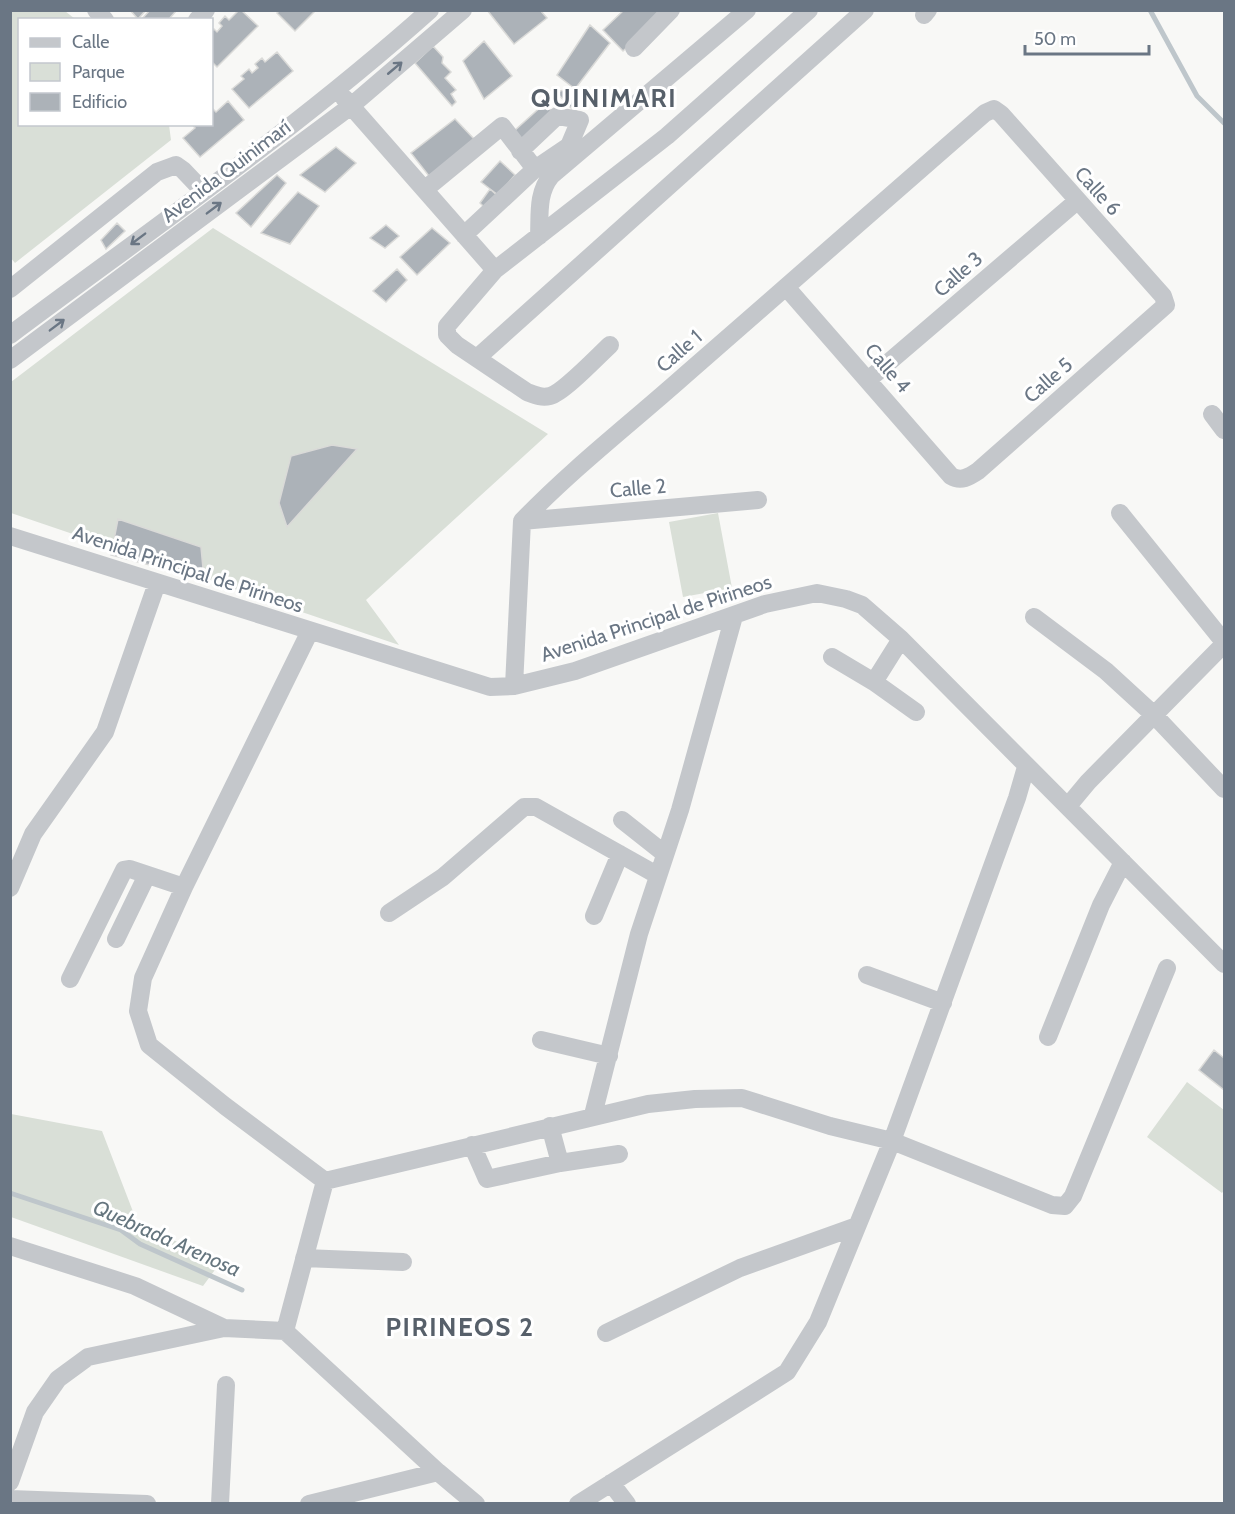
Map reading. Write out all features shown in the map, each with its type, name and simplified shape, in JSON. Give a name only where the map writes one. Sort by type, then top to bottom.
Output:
[{"type":"street","points":[[10,335],[335,89],[430,10]]},
{"type":"street","name":"Avenida Quinimarí","points":[[10,360],[351,106],[463,10]]},
{"type":"street","points":[[634,48],[671,10]]},
{"type":"street","points":[[539,236],[541,195],[544,184],[551,176],[747,10]]},
{"type":"street","points":[[610,345],[552,396],[539,397],[452,340],[447,334],[447,326],[495,270],[667,136],[809,10]]},
{"type":"street","points":[[477,358],[865,10]]},
{"type":"street","points":[[335,89],[495,270]]},
{"type":"street","name":"Calle 6","points":[[994,109],[1163,296],[1166,305]]},
{"type":"street","name":"Calle 1","points":[[522,521],[579,465],[657,400],[985,113],[994,109]]},
{"type":"street","points":[[464,235],[535,169],[569,146],[580,120],[557,116],[520,151]]},
{"type":"street","points":[[429,186],[502,126],[535,169]]},
{"type":"street","points":[[10,289],[157,172],[176,165],[203,191]]},
{"type":"street","name":"Calle 3","points":[[868,380],[1077,201]]},
{"type":"street","name":"Calle 4","points":[[786,287],[956,479]]},
{"type":"street","name":"Calle 5","points":[[956,479],[969,477],[978,471],[1166,305]]},
{"type":"street","points":[[1212,414],[1224,430]]},
{"type":"street","name":"Calle 2","points":[[522,521],[758,500]]},
{"type":"street","points":[[1068,806],[1224,643],[1120,513]]},
{"type":"street","points":[[514,686],[522,521]]},
{"type":"street","name":"Avenida Principal de Pirineos","points":[[10,536],[490,687],[514,686],[575,671],[765,604],[817,594],[846,599],[862,605],[901,639],[1224,964]]},
{"type":"street","points":[[10,888],[33,834],[105,732],[157,583]]},
{"type":"street","points":[[593,1115],[639,934],[680,810],[734,616]]},
{"type":"street","points":[[1035,617],[1106,671],[1154,715],[1224,789]]},
{"type":"street","points":[[310,631],[184,887],[143,978],[138,1011],[149,1045],[325,1181]]},
{"type":"street","points":[[874,681],[901,639]]},
{"type":"street","points":[[832,657],[874,681],[916,712]]},
{"type":"street","points":[[578,1503],[787,1372],[818,1322],[892,1141],[1017,798],[1026,767]]},
{"type":"street","points":[[389,913],[443,877],[524,807],[536,807],[657,875]]},
{"type":"street","points":[[622,820],[665,854]]},
{"type":"street","points":[[594,916],[620,854]]},
{"type":"street","points":[[1048,1037],[1101,905],[1123,862]]},
{"type":"street","points":[[70,979],[124,870],[130,869],[184,887]]},
{"type":"street","points":[[116,939],[147,874]]},
{"type":"street","points":[[325,1181],[593,1115],[648,1104],[695,1099],[742,1098],[830,1126],[892,1141],[1052,1205],[1065,1206],[1077,1185],[1167,968]]},
{"type":"street","points":[[867,975],[943,1003]]},
{"type":"street","points":[[541,1040],[609,1056]]},
{"type":"street","points":[[550,1126],[560,1163]]},
{"type":"street","points":[[472,1145],[487,1179],[560,1163],[619,1154]]},
{"type":"street","points":[[285,1331],[325,1181]]},
{"type":"street","points":[[606,1333],[740,1268],[857,1226]]},
{"type":"street","points":[[10,1246],[135,1286],[224,1328]]},
{"type":"street","points":[[304,1258],[403,1262]]},
{"type":"street","points":[[10,1482],[36,1412],[58,1379],[88,1357],[224,1328],[285,1331],[438,1472],[476,1503]]},
{"type":"street","points":[[220,1503],[226,1385]]},
{"type":"street","points":[[309,1503],[438,1472]]},
{"type":"street","points":[[611,1483],[627,1503]]},
{"type":"street","points":[[10,1499],[147,1503]]},
{"type":"green space","points":[[10,11],[65,11],[74,18],[18,18],[18,126],[169,126],[171,140],[15,263],[10,257]]},
{"type":"green space","points":[[213,228],[548,434],[366,600],[399,645],[11,513],[11,382]]},
{"type":"green space","points":[[718,513],[732,588],[683,597],[669,522]]},
{"type":"green space","points":[[1187,1082],[1224,1110],[1224,1190],[1222,1193],[1147,1137]]},
{"type":"green space","points":[[11,1114],[102,1131],[137,1222],[220,1263],[203,1286],[11,1217]]},
{"type":"building","points":[[130,10],[146,10],[139,18]]},
{"type":"building","points":[[150,10],[177,10],[170,18],[143,18]]},
{"type":"building","points":[[241,10],[258,26],[217,67],[213,63],[213,30],[217,32],[222,26],[219,23],[225,16],[229,20]]},
{"type":"building","points":[[280,10],[316,10],[295,31],[277,13]]},
{"type":"building","points":[[487,10],[540,10],[547,18],[514,44]]},
{"type":"building","points":[[624,10],[669,10],[623,51],[603,30]]},
{"type":"building","points":[[590,25],[610,43],[575,89],[557,75]]},
{"type":"building","points":[[484,41],[512,76],[484,99],[463,61]]},
{"type":"building","points":[[433,46],[443,57],[442,63],[451,72],[445,78],[456,90],[451,94],[456,102],[452,106],[415,63]]},
{"type":"building","points":[[277,52],[293,71],[249,108],[232,89],[244,79],[241,76],[249,69],[252,73],[258,68],[255,64],[262,58],[265,62]]},
{"type":"building","points":[[564,90],[580,106],[575,112],[556,92]]},
{"type":"building","points":[[228,101],[244,120],[200,157],[183,138],[195,128],[194,126],[213,126],[213,109],[216,112]]},
{"type":"building","points":[[544,104],[557,116],[526,142],[513,132]]},
{"type":"building","points":[[455,119],[475,140],[429,176],[411,153]]},
{"type":"building","points":[[336,147],[356,163],[325,192],[300,175]]},
{"type":"building","points":[[500,161],[515,175],[498,195],[481,182]]},
{"type":"building","points":[[277,175],[286,183],[251,227],[236,213]]},
{"type":"building","points":[[490,189],[500,198],[488,211],[480,203]]},
{"type":"building","points":[[298,192],[319,206],[290,244],[261,233]]},
{"type":"building","points":[[117,223],[125,231],[106,249],[101,240]]},
{"type":"building","points":[[386,225],[399,236],[385,248],[370,238]]},
{"type":"building","points":[[432,228],[450,243],[417,275],[400,257]]},
{"type":"building","points":[[397,269],[407,280],[386,302],[373,291]]},
{"type":"building","points":[[332,445],[357,449],[287,527],[279,503],[291,456]]},
{"type":"building","points":[[118,519],[201,547],[204,579],[111,555]]},
{"type":"building","points":[[1214,1050],[1224,1058],[1224,1090],[1199,1070]]},
{"type":"waterway","points":[[1150,10],[1197,96],[1224,123]]},
{"type":"waterway","name":"Quebrada Arenosa","points":[[10,1193],[121,1230],[140,1244],[242,1290]]},
{"type":"district","name":"QUINIMARI","points":[[604,98]]},
{"type":"district","name":"PIRINEOS 2","points":[[460,1327]]}]
